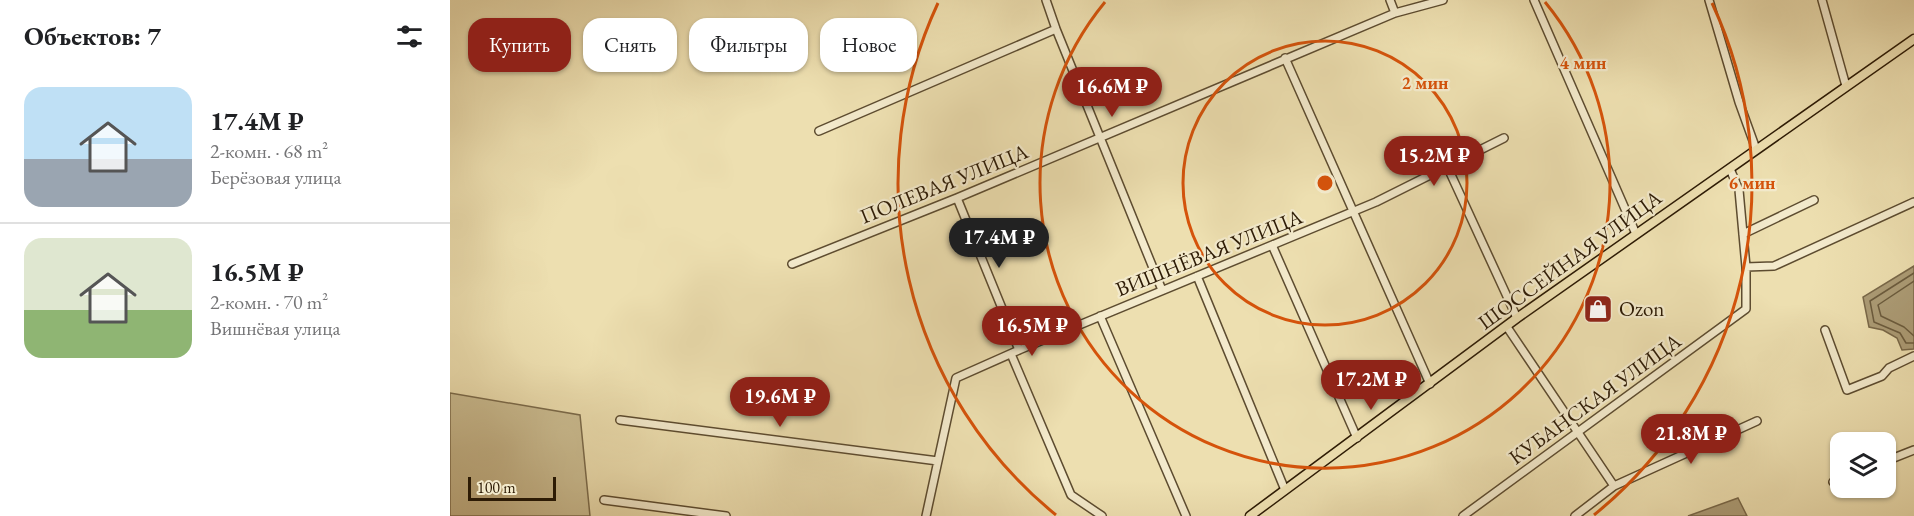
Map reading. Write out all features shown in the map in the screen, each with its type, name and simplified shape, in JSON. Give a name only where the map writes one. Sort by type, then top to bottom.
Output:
[{"type":"main road","name":"ШОССЕЙНАЯ УЛИЦА","points":[[1250,516],[1517,318],[1914,39]]},
{"type":"street","points":[[1046,0],[1162,290]]},
{"type":"street","points":[[1390,0],[1395,13]]},
{"type":"street","name":"ПОЛЕВАЯ УЛИЦА","points":[[792,264],[957,198],[1395,13],[1443,0]]},
{"type":"street","points":[[1534,0],[1636,234]]},
{"type":"street","points":[[1709,0],[1739,102],[1756,148]]},
{"type":"street","points":[[1822,0],[1846,86]]},
{"type":"street","points":[[819,131],[1056,28]]},
{"type":"street","points":[[1285,58],[1430,384]]},
{"type":"street","name":"ВИШНЁВАЯ УЛИЦА","points":[[938,461],[956,378],[1353,212],[1504,138]]},
{"type":"street","points":[[1447,166],[1517,318]]},
{"type":"street","points":[[1730,169],[1739,190],[1746,267],[1774,266],[1914,202]]},
{"type":"street","points":[[957,198],[1019,350]]},
{"type":"street","points":[[1743,234],[1814,200]]},
{"type":"street","points":[[1272,245],[1357,438]]},
{"type":"street","name":"КУБАНСКАЯ УЛИЦА","points":[[1463,516],[1746,309],[1746,267]]},
{"type":"street","points":[[1197,276],[1285,490]]},
{"type":"street","points":[[1100,316],[1186,516]]},
{"type":"street","points":[[1507,327],[1614,486]]},
{"type":"street","points":[[1825,330],[1846,390],[1882,376],[1889,368],[1914,356]]},
{"type":"street","points":[[1011,354],[1071,495],[1102,516]]},
{"type":"street","points":[[620,420],[938,461],[926,516]]},
{"type":"street","points":[[1575,516],[1614,486],[1757,421]]},
{"type":"street","points":[[1896,457],[1914,450]]},
{"type":"street","points":[[604,500],[726,516]]},
{"type":"shaded area","points":[[450,393],[580,415],[590,516],[450,516]]},
{"type":"water","points":[[1914,266],[1914,349],[1902,350],[1897,338],[1883,330],[1869,327],[1863,297]]},
{"type":"water","points":[[1738,498],[1747,516],[1688,516]]},
{"type":"place","name":"Ozon","points":[[1598,309]]}]
